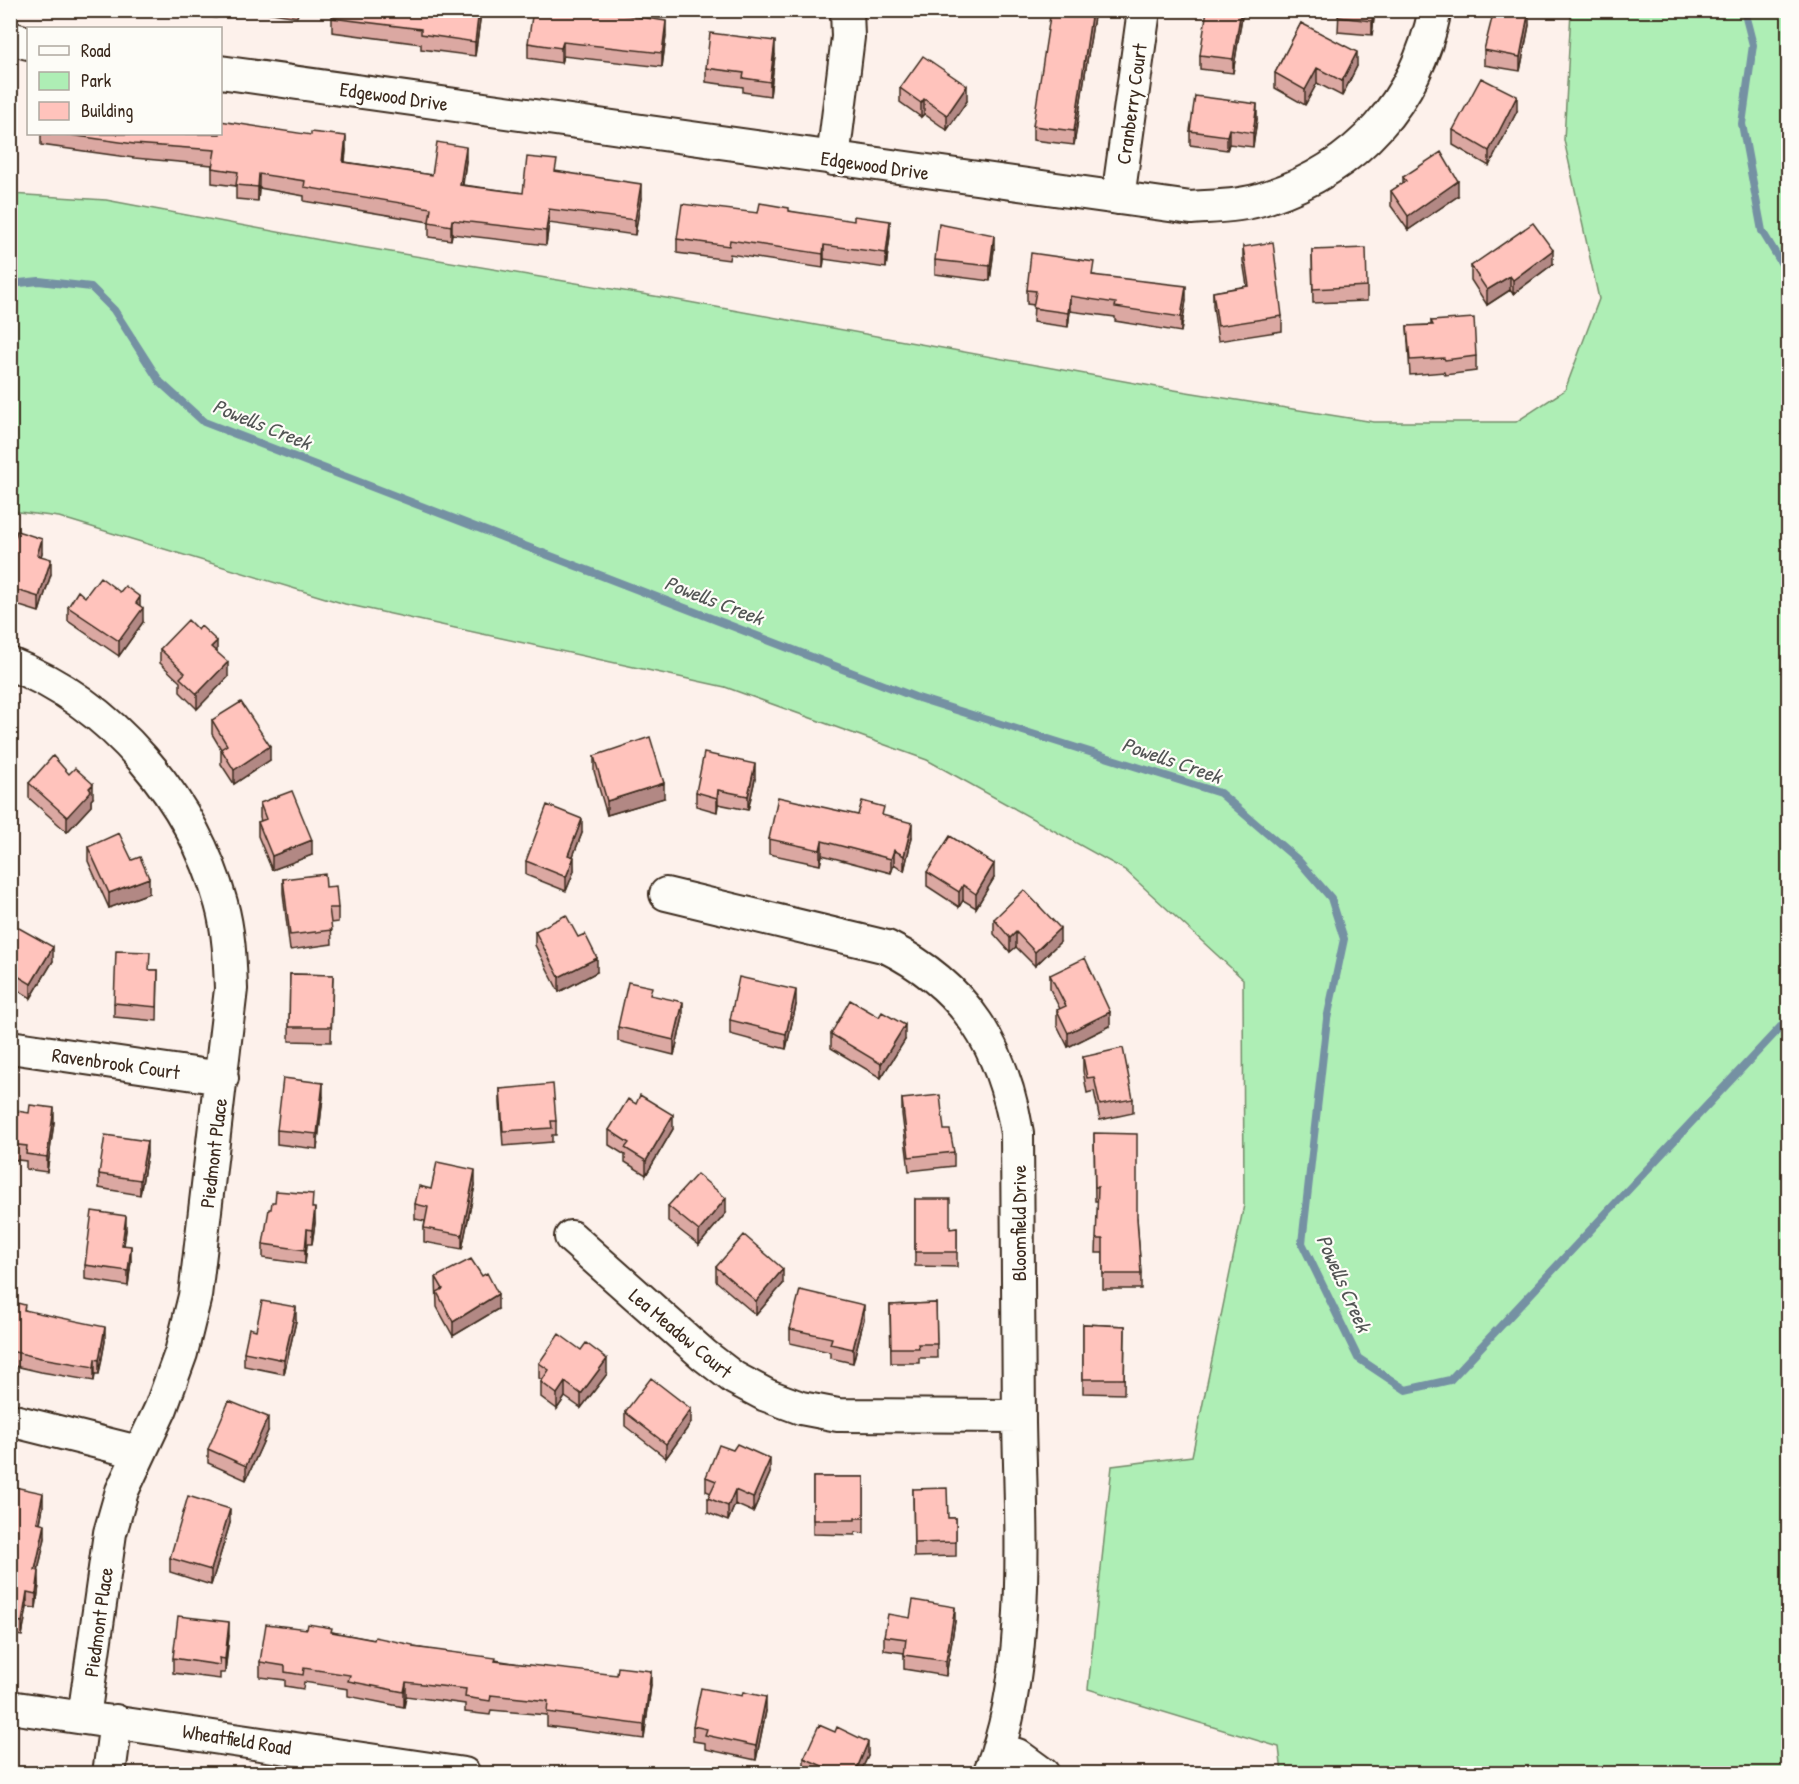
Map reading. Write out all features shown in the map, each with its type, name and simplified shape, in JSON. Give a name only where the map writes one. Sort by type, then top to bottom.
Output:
[{"type":"street","points":[[833,159],[848,37],[847,10]]},
{"type":"street","name":"Cranberry Court","points":[[1118,198],[1144,10]]},
{"type":"street","name":"Edgewood Drive","points":[[222,72],[1191,208],[1229,206],[1267,198],[1310,181],[1355,152],[1382,123],[1405,91],[1422,56],[1435,10]]},
{"type":"street","points":[[10,38],[27,43]]},
{"type":"street","name":"Piedmont Place","points":[[10,664],[68,694],[104,721],[131,746],[161,781],[190,826],[208,865],[222,905],[229,947],[231,989],[195,1296],[181,1353],[161,1408],[138,1452],[122,1491],[110,1533],[84,1717]]},
{"type":"street","name":"Bloomfield Drive","points":[[666,894],[887,947],[906,957],[941,982],[966,1008],[987,1037],[1000,1063],[1011,1097],[1017,1133],[1021,1550],[1017,1634],[1008,1718],[994,1761]]},
{"type":"street","name":"Ravenbrook Court","points":[[10,1047],[222,1078]]},
{"type":"street","name":"Lea Meadow Court","points":[[571,1237],[704,1355],[734,1378],[766,1395],[801,1408],[838,1415],[1019,1416]]},
{"type":"street","points":[[10,1420],[138,1452]]},
{"type":"street","name":"Wheatfield Road","points":[[10,1707],[464,1773]]},
{"type":"street","points":[[109,1773],[116,1721]]},
{"type":"street","points":[[994,1761],[1017,1755],[1043,1773]]},
{"type":"green space","points":[[1571,11],[1788,11],[1788,1773],[1282,1773],[1279,1747],[1088,1689],[1112,1466],[1192,1456],[1244,1205],[1243,979],[1125,870],[927,760],[725,687],[345,604],[59,517],[11,511],[11,194],[106,200],[331,242],[672,299],[1168,389],[1374,422],[1516,422],[1565,390],[1599,299],[1564,140]]},
{"type":"building","points":[[333,10],[479,10],[475,42],[421,34],[421,29],[332,18]]},
{"type":"building","points":[[533,10],[594,10],[666,21],[662,53],[563,42],[561,48],[528,43]]},
{"type":"building","points":[[1051,10],[1092,10],[1074,131],[1033,126]]},
{"type":"building","points":[[1207,10],[1241,10],[1233,59],[1200,55]]},
{"type":"building","points":[[1339,10],[1373,10],[1372,21],[1338,17]]},
{"type":"building","points":[[1501,10],[1529,10],[1520,57],[1484,50],[1493,14],[1500,15]]},
{"type":"building","points":[[1301,23],[1357,52],[1342,81],[1317,68],[1305,90],[1275,73]]},
{"type":"building","points":[[710,33],[775,41],[770,82],[743,78],[744,73],[706,68]]},
{"type":"building","points":[[923,56],[967,86],[947,115],[924,99],[921,103],[900,88]]},
{"type":"building","points":[[1481,78],[1517,96],[1489,151],[1453,130]]},
{"type":"building","points":[[1195,96],[1257,104],[1253,133],[1229,129],[1227,136],[1190,131]]},
{"type":"building","points":[[222,121],[311,135],[311,132],[346,136],[343,162],[432,175],[437,142],[466,147],[460,185],[523,193],[527,157],[557,160],[555,171],[641,184],[635,220],[549,209],[546,231],[452,220],[451,226],[429,222],[431,208],[304,187],[305,181],[259,174],[258,187],[236,185],[238,172],[212,168],[215,150],[134,144],[70,135],[222,135]]},
{"type":"building","points":[[1441,152],[1458,181],[1408,216],[1391,191],[1406,181],[1403,177]]},
{"type":"building","points":[[760,203],[789,208],[789,211],[854,221],[854,216],[890,221],[886,253],[824,245],[823,254],[730,240],[729,246],[677,239],[682,204],[758,213]]},
{"type":"building","points":[[1533,223],[1553,250],[1513,280],[1510,276],[1487,290],[1471,266]]},
{"type":"building","points":[[939,224],[994,235],[990,266],[935,260]]},
{"type":"building","points":[[1273,242],[1282,316],[1218,326],[1213,292],[1249,286],[1243,247]]},
{"type":"building","points":[[1366,248],[1367,286],[1313,289],[1312,250]]},
{"type":"building","points":[[1031,253],[1094,262],[1092,275],[1186,286],[1181,317],[1115,307],[1116,303],[1070,296],[1068,313],[1033,308],[1036,291],[1027,290]]},
{"type":"building","points":[[1474,318],[1476,356],[1445,360],[1444,358],[1410,360],[1407,326],[1433,325],[1431,321]]},
{"type":"building","points":[[17,531],[42,539],[37,555],[51,559],[39,597],[10,588],[10,553]]},
{"type":"building","points":[[100,577],[120,592],[125,586],[140,597],[136,603],[143,608],[119,641],[68,607],[78,591],[85,597]]},
{"type":"building","points":[[188,620],[198,630],[201,626],[217,641],[211,647],[228,662],[197,694],[180,678],[185,673],[160,649]]},
{"type":"building","points":[[241,702],[270,746],[234,770],[221,749],[227,745],[212,720]]},
{"type":"building","points":[[650,737],[664,783],[607,801],[594,756]]},
{"type":"building","points":[[704,753],[755,764],[748,796],[718,790],[717,798],[696,792]]},
{"type":"building","points":[[53,756],[69,774],[75,768],[93,784],[89,788],[91,791],[67,817],[29,783]]},
{"type":"building","points":[[292,791],[312,840],[272,856],[258,822],[266,819],[260,803]]},
{"type":"building","points":[[778,797],[858,815],[862,801],[884,807],[882,815],[912,823],[904,856],[894,850],[891,859],[822,841],[820,850],[769,839]]},
{"type":"building","points":[[547,805],[582,819],[568,855],[574,857],[566,877],[526,861]]},
{"type":"building","points":[[119,833],[132,860],[140,857],[149,878],[109,893],[88,847]]},
{"type":"building","points":[[950,836],[994,864],[976,894],[963,885],[959,892],[927,872]]},
{"type":"building","points":[[325,874],[326,887],[336,886],[338,908],[329,908],[332,930],[290,935],[283,879]]},
{"type":"building","points":[[1024,890],[1060,928],[1035,952],[1016,932],[1010,938],[994,919]]},
{"type":"building","points":[[566,915],[578,937],[585,934],[597,958],[559,977],[535,931]]},
{"type":"building","points":[[10,923],[53,947],[31,984],[11,972],[15,965],[10,962]]},
{"type":"building","points":[[116,951],[150,952],[149,970],[158,970],[157,1007],[114,1003]]},
{"type":"building","points":[[1085,958],[1110,1012],[1068,1033],[1057,1010],[1066,1006],[1050,975]]},
{"type":"building","points":[[290,974],[333,975],[331,1027],[289,1027]]},
{"type":"building","points":[[739,977],[796,990],[786,1034],[730,1020]]},
{"type":"building","points":[[628,982],[652,987],[650,995],[683,1002],[674,1040],[618,1027]]},
{"type":"building","points":[[850,1000],[879,1017],[882,1012],[905,1025],[881,1064],[831,1034]]},
{"type":"building","points":[[1123,1048],[1133,1099],[1100,1105],[1094,1077],[1087,1078],[1083,1057]]},
{"type":"building","points":[[283,1078],[323,1083],[317,1134],[277,1130]]},
{"type":"building","points":[[553,1084],[556,1121],[551,1121],[552,1128],[503,1131],[500,1089]]},
{"type":"building","points":[[640,1095],[673,1115],[646,1161],[625,1148],[629,1143],[609,1130],[628,1099],[636,1104]]},
{"type":"building","points":[[940,1095],[944,1130],[950,1130],[954,1152],[909,1157],[902,1099]]},
{"type":"building","points":[[30,1105],[54,1108],[47,1157],[26,1154],[27,1146],[10,1144],[10,1110],[29,1113]]},
{"type":"building","points":[[1094,1133],[1137,1134],[1137,1218],[1141,1274],[1103,1274],[1103,1239],[1096,1239],[1098,1187],[1095,1187]]},
{"type":"building","points":[[105,1135],[147,1141],[140,1180],[99,1174]]},
{"type":"building","points":[[437,1162],[475,1170],[462,1235],[424,1228],[428,1207],[415,1204],[419,1186],[431,1189]]},
{"type":"building","points":[[697,1174],[726,1198],[699,1231],[668,1206]]},
{"type":"building","points":[[276,1191],[313,1194],[312,1208],[315,1208],[312,1230],[307,1229],[305,1250],[263,1244],[269,1209],[271,1209],[272,1202],[275,1202]]},
{"type":"building","points":[[915,1199],[950,1199],[950,1229],[957,1228],[957,1252],[915,1252]]},
{"type":"building","points":[[92,1211],[126,1216],[122,1245],[131,1246],[128,1271],[85,1265]]},
{"type":"building","points":[[744,1235],[783,1269],[756,1301],[716,1267]]},
{"type":"building","points":[[471,1259],[482,1276],[487,1273],[498,1294],[453,1322],[437,1292],[443,1289],[436,1277]]},
{"type":"building","points":[[800,1290],[864,1305],[853,1349],[830,1344],[832,1338],[790,1329]]},
{"type":"building","points":[[10,1301],[25,1305],[24,1310],[105,1327],[99,1360],[95,1359],[94,1367],[10,1351]]},
{"type":"building","points":[[262,1301],[296,1307],[284,1360],[244,1352],[249,1328],[256,1330]]},
{"type":"building","points":[[936,1303],[937,1344],[918,1344],[919,1348],[891,1348],[890,1305]]},
{"type":"building","points":[[1083,1324],[1125,1326],[1124,1379],[1083,1379]]},
{"type":"building","points":[[559,1334],[581,1350],[586,1343],[607,1359],[581,1394],[565,1382],[557,1394],[541,1382],[549,1370],[539,1363]]},
{"type":"building","points":[[651,1378],[691,1409],[666,1444],[625,1412]]},
{"type":"building","points":[[229,1401],[268,1417],[246,1466],[208,1449]]},
{"type":"building","points":[[737,1444],[770,1459],[753,1498],[735,1490],[728,1506],[708,1498],[716,1481],[706,1477],[719,1445],[733,1450]]},
{"type":"building","points":[[813,1477],[864,1477],[864,1518],[813,1520]]},
{"type":"building","points":[[10,1486],[43,1493],[37,1522],[45,1524],[35,1570],[39,1571],[36,1594],[27,1592],[22,1622],[10,1620]]},
{"type":"building","points":[[947,1488],[948,1518],[956,1518],[956,1542],[914,1543],[913,1489]]},
{"type":"building","points":[[188,1496],[230,1509],[211,1570],[170,1558]]},
{"type":"building","points":[[913,1600],[955,1607],[946,1661],[904,1655],[906,1639],[884,1636],[888,1614],[910,1618]]},
{"type":"building","points":[[178,1616],[229,1622],[225,1659],[219,1658],[220,1665],[173,1658]]},
{"type":"building","points":[[266,1624],[307,1629],[308,1624],[332,1628],[331,1632],[374,1640],[375,1637],[413,1645],[413,1647],[496,1658],[495,1661],[617,1675],[618,1667],[651,1671],[644,1725],[547,1712],[548,1701],[491,1695],[490,1701],[465,1697],[466,1689],[406,1682],[404,1692],[348,1681],[350,1675],[304,1668],[303,1675],[285,1672],[285,1666],[260,1662]]},
{"type":"building","points":[[701,1688],[742,1696],[743,1692],[766,1697],[756,1746],[705,1735],[707,1729],[693,1726]]},
{"type":"building","points":[[819,1725],[835,1732],[837,1727],[868,1742],[855,1773],[828,1773],[829,1769],[804,1758]]},
{"type":"building","points":[[29,1770],[52,1773],[28,1773]]},
{"type":"waterway","name":"Powells Creek","points":[[1744,10],[1753,45],[1742,124],[1762,231],[1788,274]]},
{"type":"waterway","name":"Powells Creek","points":[[10,284],[39,281],[91,287],[114,310],[160,382],[204,422],[915,697],[1220,793],[1298,860],[1331,898],[1344,939],[1327,1019],[1302,1243],[1358,1358],[1406,1390],[1450,1380],[1788,1019]]}]
